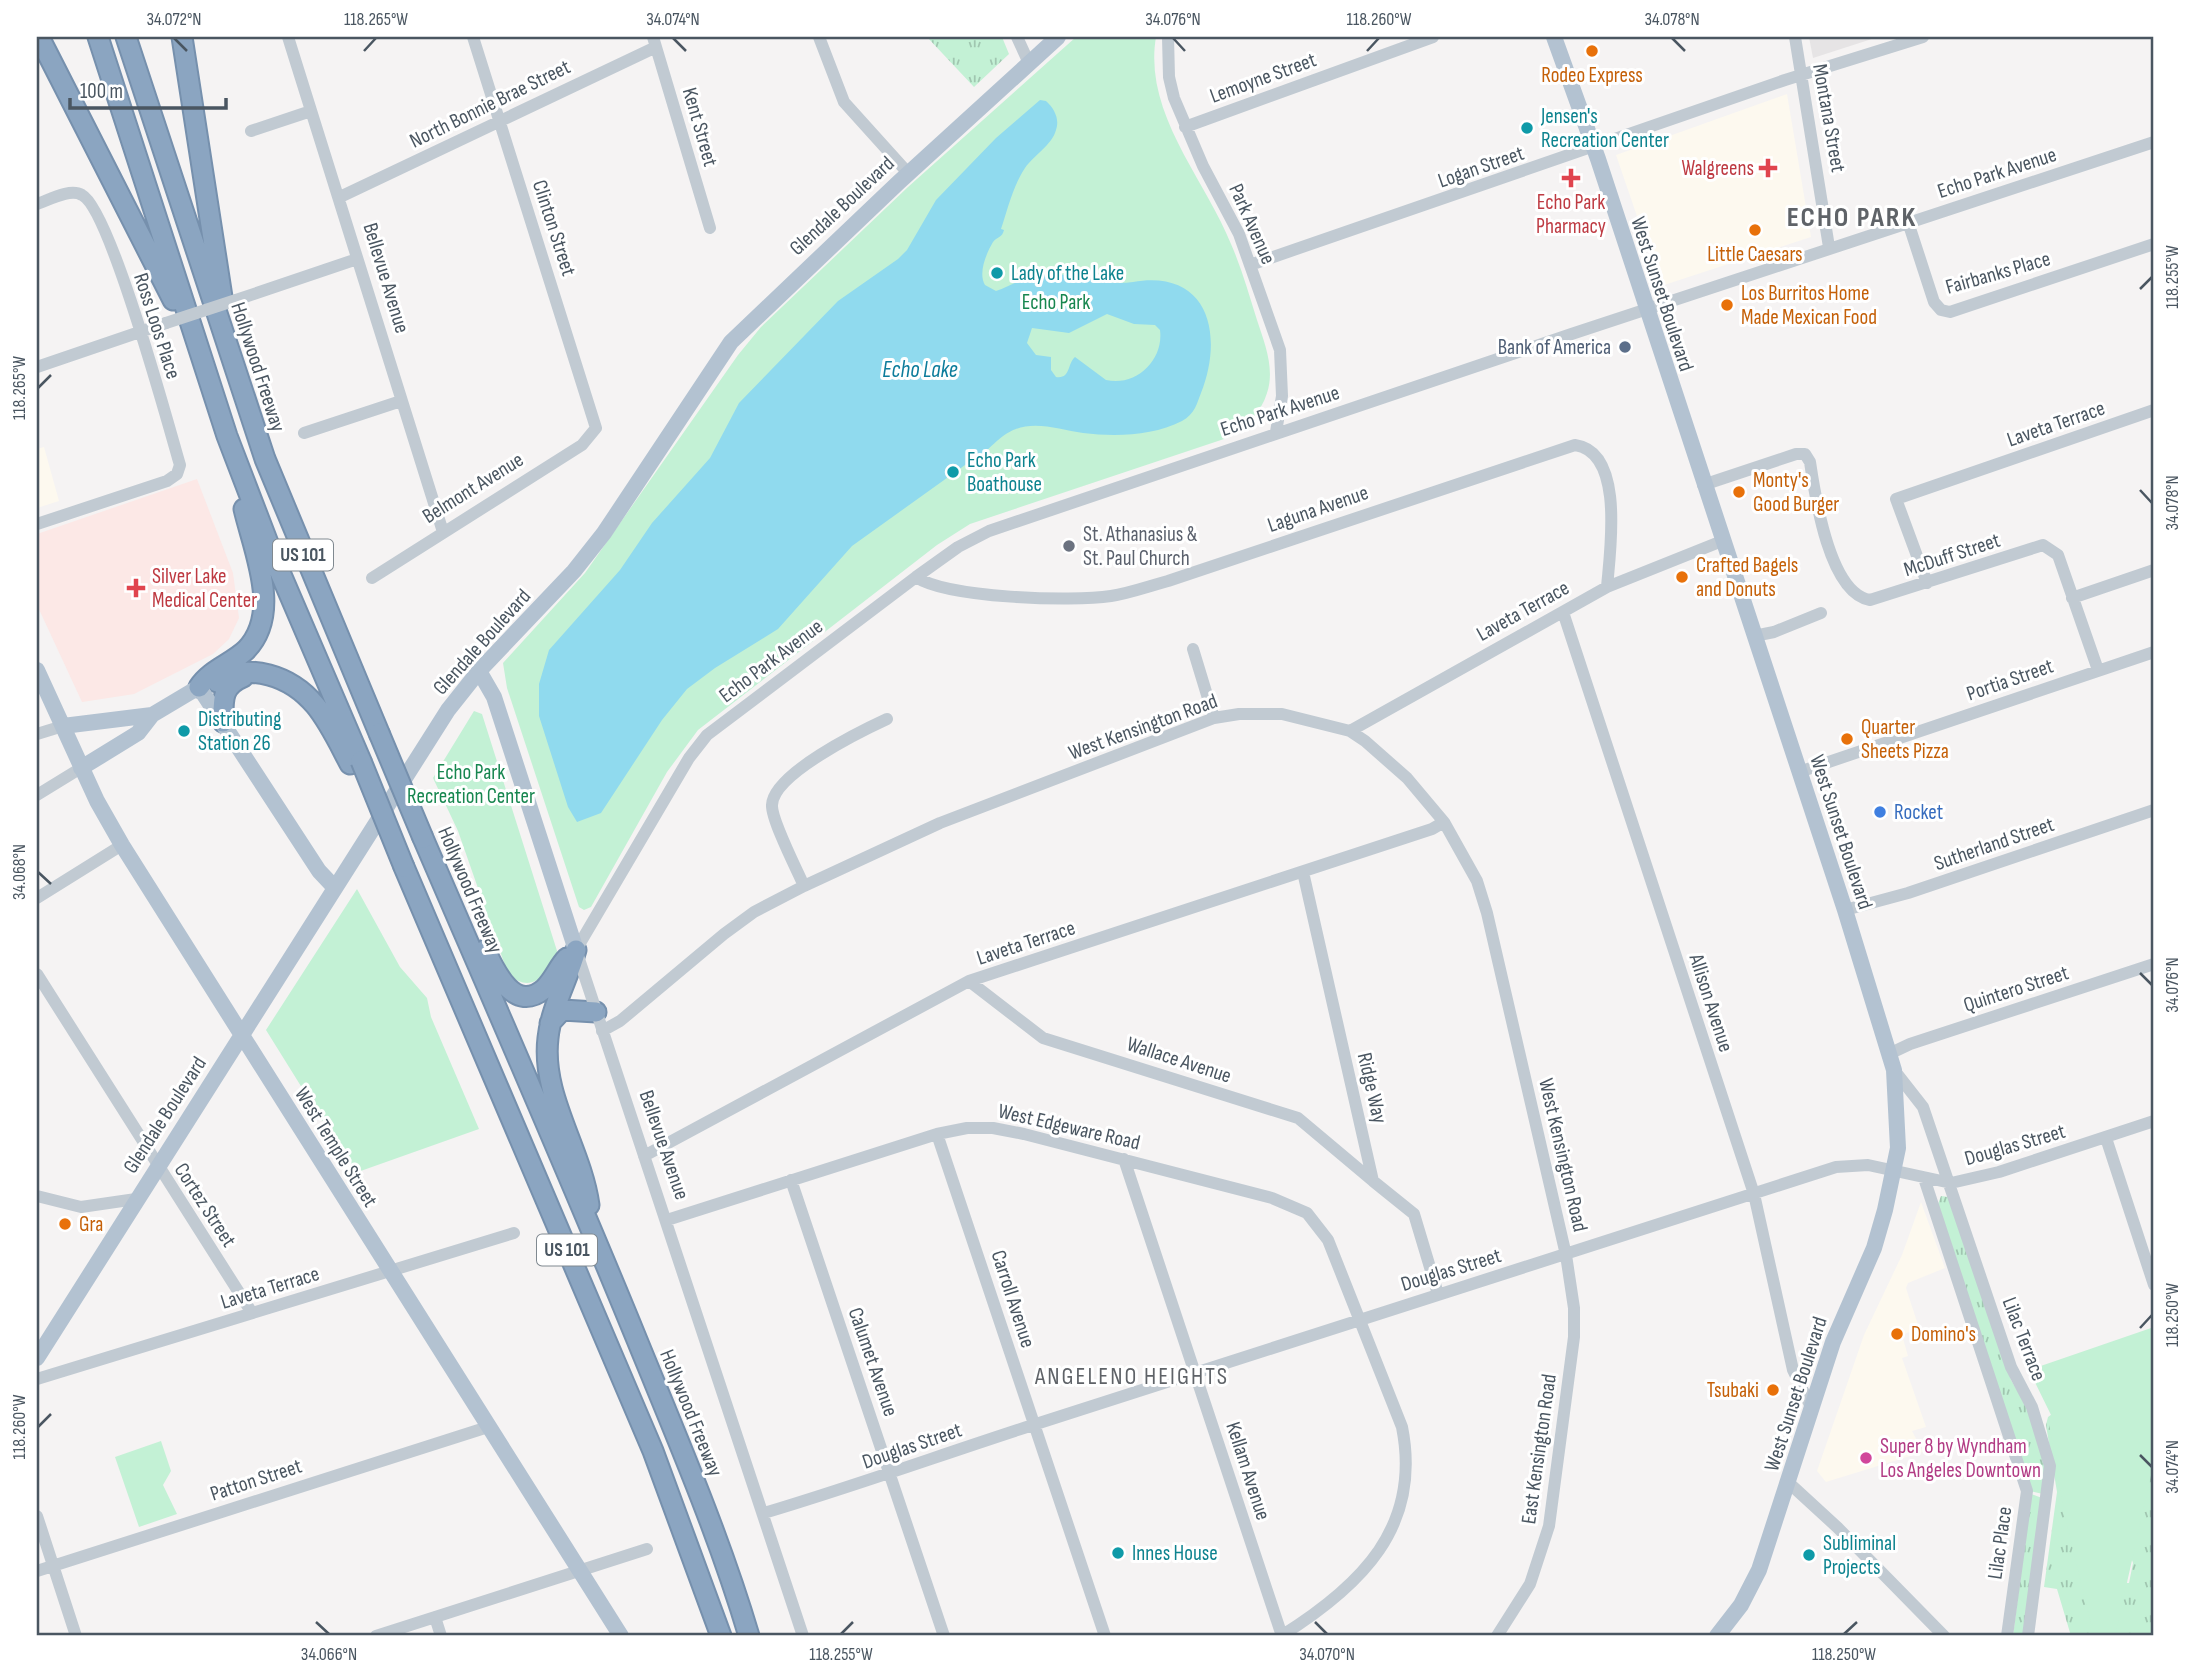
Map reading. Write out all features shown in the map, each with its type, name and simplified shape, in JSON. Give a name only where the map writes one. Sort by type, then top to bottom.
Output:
[{"type":"highway","points":[[39,37],[84,129],[155,260],[213,391]]},
{"type":"highway","name":"US 101","points":[[98,37],[227,436],[273,556],[357,766],[404,867],[653,1451],[721,1636]]},
{"type":"highway","name":"Hollywood Freeway","points":[[126,37],[236,374],[281,502],[592,1230],[698,1491],[749,1636]]},
{"type":"highway","points":[[182,37],[215,257],[236,374]]},
{"type":"highway","points":[[199,687],[254,640],[264,608],[227,436]]},
{"type":"highway","points":[[199,687],[238,672],[275,677],[300,689],[319,708],[357,766]]},
{"type":"highway","points":[[223,722],[223,695],[233,681],[252,674],[275,677]]},
{"type":"highway","points":[[423,838],[466,912],[500,980],[512,992],[520,995],[538,993],[576,950]]},
{"type":"highway","points":[[576,950],[550,1024],[548,1070],[557,1104],[585,1179],[592,1230]]},
{"type":"highway","points":[[550,1024],[562,1010],[596,1012]]},
{"type":"main road","name":"Glendale Boulevard","points":[[37,1358],[448,709],[479,671],[560,588],[604,533],[731,342],[1028,61],[1058,37]]},
{"type":"main road","name":"West Sunset Boulevard","points":[[1554,37],[1594,148],[1845,910],[1891,1053],[1894,1070],[1898,1148],[1895,1172],[1874,1248],[1833,1342],[1789,1483],[1755,1579],[1717,1636]]},
{"type":"main road","name":"West Temple Street","points":[[37,670],[81,768],[122,845],[621,1636]]},
{"type":"main road","name":"Bellevue Avenue","points":[[479,671],[494,698],[576,950]]},
{"type":"main road","points":[[81,768],[138,733],[152,715],[199,687],[319,871],[335,888]]},
{"type":"main road","points":[[63,726],[152,715]]},
{"type":"street","name":"Bellevue Avenue","points":[[288,37],[443,532]]},
{"type":"street","name":"Clinton Street","points":[[473,37],[593,414],[594,432]]},
{"type":"street","points":[[819,37],[844,102],[908,173]]},
{"type":"street","points":[[1017,37],[1028,61]]},
{"type":"street","name":"Park Avenue","points":[[1168,37],[1169,77],[1185,127],[1230,214],[1280,350],[1282,396],[1276,432]]},
{"type":"street","name":"Lemoyne Street","points":[[1185,127],[1433,37]]},
{"type":"street","name":"Montana Street","points":[[1795,37],[1829,247]]},
{"type":"street","name":"Logan Street","points":[[1250,265],[1803,75],[1923,37]]},
{"type":"street","name":"North Bonnie Brae Street","points":[[340,197],[500,121],[654,42]]},
{"type":"street","name":"Kent Street","points":[[654,42],[710,228]]},
{"type":"street","points":[[251,131],[311,111]]},
{"type":"street","name":"Echo Park Avenue","points":[[576,950],[689,758],[707,735],[916,577],[958,547],[989,531],[1829,247],[2154,142]]},
{"type":"street","name":"Ross Loos Place","points":[[37,204],[73,192],[84,195],[93,204],[111,246],[140,331],[180,464],[177,474],[167,481],[37,524]]},
{"type":"street","name":"Fairbanks Place","points":[[1908,222],[1934,302],[1941,310],[1950,312],[2154,244]]},
{"type":"street","points":[[37,367],[358,259]]},
{"type":"street","points":[[303,433],[401,401]]},
{"type":"street","name":"Laveta Terrace","points":[[1927,583],[1896,499],[2154,410]]},
{"type":"street","name":"Belmont Avenue","points":[[372,578],[582,445],[594,432]]},
{"type":"street","name":"Laguna Avenue","points":[[916,577],[927,584],[951,590],[1069,599],[1112,596],[1168,581],[1575,445],[1583,446],[1598,459],[1609,484],[1611,523],[1607,587]]},
{"type":"street","name":"McDuff Street","points":[[1703,485],[1796,454],[1805,454],[1810,462],[1819,524],[1834,560],[1853,591],[1862,599],[1870,600],[1927,583],[2043,545],[2053,549],[2058,555],[2072,598]]},
{"type":"street","name":"Laveta Terrace","points":[[1350,731],[1607,587],[1722,541]]},
{"type":"street","points":[[2098,670],[2072,598],[2154,570]]},
{"type":"street","name":"Allison Avenue","points":[[1563,612],[1754,1194],[1793,1370],[1811,1408]]},
{"type":"street","points":[[1754,636],[1774,632],[1821,613]]},
{"type":"street","points":[[1193,649],[1214,718]]},
{"type":"street","name":"Portia Street","points":[[1799,772],[2154,652]]},
{"type":"street","name":"West Kensington Road","points":[[602,1031],[620,1021],[754,912],[804,886],[940,823],[1214,718],[1239,714],[1282,714],[1350,731],[1387,758],[1444,822],[1477,881],[1488,912],[1566,1255]]},
{"type":"street","points":[[804,886],[772,809],[776,792],[832,745],[887,719]]},
{"type":"street","points":[[37,734],[63,726]]},
{"type":"street","points":[[37,795],[81,768]]},
{"type":"street","name":"Sutherland Street","points":[[1845,910],[1908,893],[2154,810]]},
{"type":"street","name":"Laveta Terrace","points":[[644,1156],[969,981],[1432,829],[1444,822]]},
{"type":"street","points":[[37,898],[122,845]]},
{"type":"street","name":"Ridge Way","points":[[1303,872],[1373,1181]]},
{"type":"street","name":"Bellevue Avenue","points":[[576,950],[803,1636]]},
{"type":"street","name":"Quintero Street","points":[[1891,1053],[1909,1044],[2154,964]]},
{"type":"street","name":"Cortez Street","points":[[37,974],[252,1313]]},
{"type":"street","name":"Wallace Avenue","points":[[969,981],[1043,1038],[1298,1118],[1373,1181]]},
{"type":"street","name":"Lilac Terrace","points":[[1894,1070],[1923,1107],[1951,1183],[2011,1367],[2032,1407],[2050,1466],[2028,1636]]},
{"type":"street","name":"Douglas Street","points":[[764,1513],[890,1475],[1033,1425],[1438,1294],[1852,1165],[1951,1183],[1999,1172],[2154,1121]]},
{"type":"street","name":"West Edgeware Road","points":[[667,1220],[937,1134],[967,1128],[993,1128],[1125,1159],[1272,1198],[1307,1213],[1328,1240],[1402,1427],[1408,1456],[1407,1480],[1401,1508],[1390,1535],[1369,1563],[1321,1610],[1282,1636]]},
{"type":"street","name":"Carroll Avenue","points":[[937,1134],[1105,1636]]},
{"type":"street","points":[[2106,1138],[2154,1284]]},
{"type":"street","name":"Kellam Avenue","points":[[1125,1159],[1282,1636]]},
{"type":"street","name":"Lilac Place","points":[[1924,1178],[2027,1491],[2007,1636]]},
{"type":"street","name":"Calumet Avenue","points":[[791,1180],[944,1636]]},
{"type":"street","points":[[1373,1181],[1414,1214],[1438,1294]]},
{"type":"street","points":[[37,1196],[53,1202],[81,1206],[136,1199]]},
{"type":"street","name":"Laveta Terrace","points":[[37,1379],[514,1233]]},
{"type":"street","name":"East Kensington Road","points":[[1497,1636],[1530,1584],[1549,1526],[1574,1337],[1574,1308],[1566,1255]]},
{"type":"street","name":"Patton Street","points":[[37,1572],[488,1427]]},
{"type":"street","points":[[1789,1483],[1838,1528],[1944,1636]]},
{"type":"street","points":[[37,1516],[76,1636]]},
{"type":"street","points":[[376,1636],[647,1549]]},
{"type":"street","points":[[435,1617],[441,1636]]},
{"type":"shaded area","points":[[1809,37],[1878,37],[1813,58]]},
{"type":"shaded area","points":[[1787,94],[1811,237],[1661,286],[1616,155]]},
{"type":"shaded area","points":[[44,447],[59,501],[37,508],[37,449]]},
{"type":"shaded area","name":"Silver Lake Medical Center","points":[[197,479],[233,573],[239,618],[229,639],[213,654],[134,694],[82,702],[37,605],[37,534]]},
{"type":"shaded area","points":[[1921,1202],[1945,1268],[1908,1283],[1906,1288],[1919,1328],[1902,1335],[1908,1356],[1902,1358],[1926,1427],[1912,1431],[1923,1452],[1826,1482],[1817,1471],[1864,1335],[1902,1255]]},
{"type":"green space","points":[[927,37],[1002,37],[1009,54],[974,87]]},
{"type":"green space","name":"Echo Park","points":[[1076,37],[1156,37],[1154,65],[1167,119],[1231,244],[1266,347],[1270,375],[1261,407],[1247,424],[1230,437],[970,524],[937,545],[698,730],[667,772],[591,907],[584,910],[579,907],[507,688],[503,663],[585,573],[738,355],[761,327],[908,187]]},
{"type":"green space","name":"Echo Park Recreation Center","points":[[474,711],[482,714],[558,954],[543,975],[531,982],[524,983],[508,974],[458,831],[433,778]]},
{"type":"green space","points":[[357,889],[400,967],[427,998],[431,1017],[479,1129],[355,1173],[266,1030]]},
{"type":"green space","points":[[1941,1196],[1949,1197],[1953,1205],[2011,1380],[2029,1410],[2045,1468],[2043,1494],[2030,1491],[1938,1204]]},
{"type":"green space","points":[[2154,1327],[2154,1462],[2115,1636],[2094,1636],[2065,1517],[2049,1423],[2051,1415],[2029,1370]]},
{"type":"green space","points":[[2154,1363],[2154,1636],[2071,1636],[2057,1589],[2044,1587],[2057,1492],[2046,1425],[2048,1417],[2055,1412],[2118,1583],[2129,1583],[2133,1563],[2129,1551]]},
{"type":"green space","points":[[161,1441],[171,1471],[163,1485],[177,1514],[139,1527],[115,1457]]},
{"type":"green space","points":[[2031,1494],[2042,1498],[2025,1636],[2013,1636]]},
{"type":"water","name":"Echo Lake","points":[[1040,100],[1046,101],[1056,114],[1057,126],[1054,135],[1021,175],[1001,229],[1004,230],[1003,233],[993,242],[988,252],[983,269],[985,285],[996,291],[1032,276],[1056,274],[1111,283],[1159,281],[1179,286],[1194,296],[1204,311],[1210,329],[1208,371],[1195,408],[1182,421],[1146,432],[1095,434],[1032,426],[1016,429],[1005,435],[975,462],[972,460],[852,546],[778,629],[715,668],[687,689],[662,720],[601,813],[577,822],[568,807],[539,716],[539,684],[549,650],[620,570],[652,523],[710,458],[739,403],[838,301],[907,250],[936,200],[996,138]],"holes":[[[1107,314],[1134,324],[1155,325],[1160,330],[1160,341],[1153,361],[1146,369],[1128,379],[1117,381],[1106,380],[1075,357],[1064,376],[1056,377],[1051,370],[1051,357],[1036,355],[1027,343],[1032,328],[1069,333]]]},
{"type":"place","name":"Rodeo Express","points":[[1592,51]]},
{"type":"place","name":"Jensen's Recreation Center","points":[[1527,128]]},
{"type":"place","name":"Walgreens","points":[[1768,168]]},
{"type":"place","name":"Echo Park Pharmacy","points":[[1571,178]]},
{"type":"place","name":"Little Caesars","points":[[1755,230]]},
{"type":"place","name":"Lady of the Lake","points":[[997,273]]},
{"type":"place","name":"Los Burritos Home Made Mexican Food","points":[[1727,305]]},
{"type":"place","name":"Bank of America","points":[[1625,347]]},
{"type":"place","name":"Echo Park Boathouse","points":[[953,472]]},
{"type":"place","name":"Monty's Good Burger","points":[[1739,492]]},
{"type":"place","name":"St. Athanasius & St. Paul Church","points":[[1069,546]]},
{"type":"place","name":"Crafted Bagels and Donuts","points":[[1682,577]]},
{"type":"place","name":"Silver Lake Medical Center","points":[[136,588]]},
{"type":"place","name":"Distributing Station 26","points":[[184,731]]},
{"type":"place","name":"Quarter Sheets Pizza","points":[[1847,739]]},
{"type":"place","name":"Rocket","points":[[1880,812]]},
{"type":"place","name":"Gra","points":[[65,1224]]},
{"type":"place","name":"Domino's","points":[[1897,1334]]},
{"type":"place","name":"Tsubaki","points":[[1773,1390]]},
{"type":"place","name":"Super 8 by Wyndham Los Angeles Downtown","points":[[1866,1458]]},
{"type":"place","name":"Innes House","points":[[1118,1553]]},
{"type":"place","name":"Subliminal Projects","points":[[1809,1555]]},
{"type":"district","name":"ECHO PARK","points":[[1852,217]]},
{"type":"district","name":"ANGELENO HEIGHTS","points":[[1132,1376]]}]
